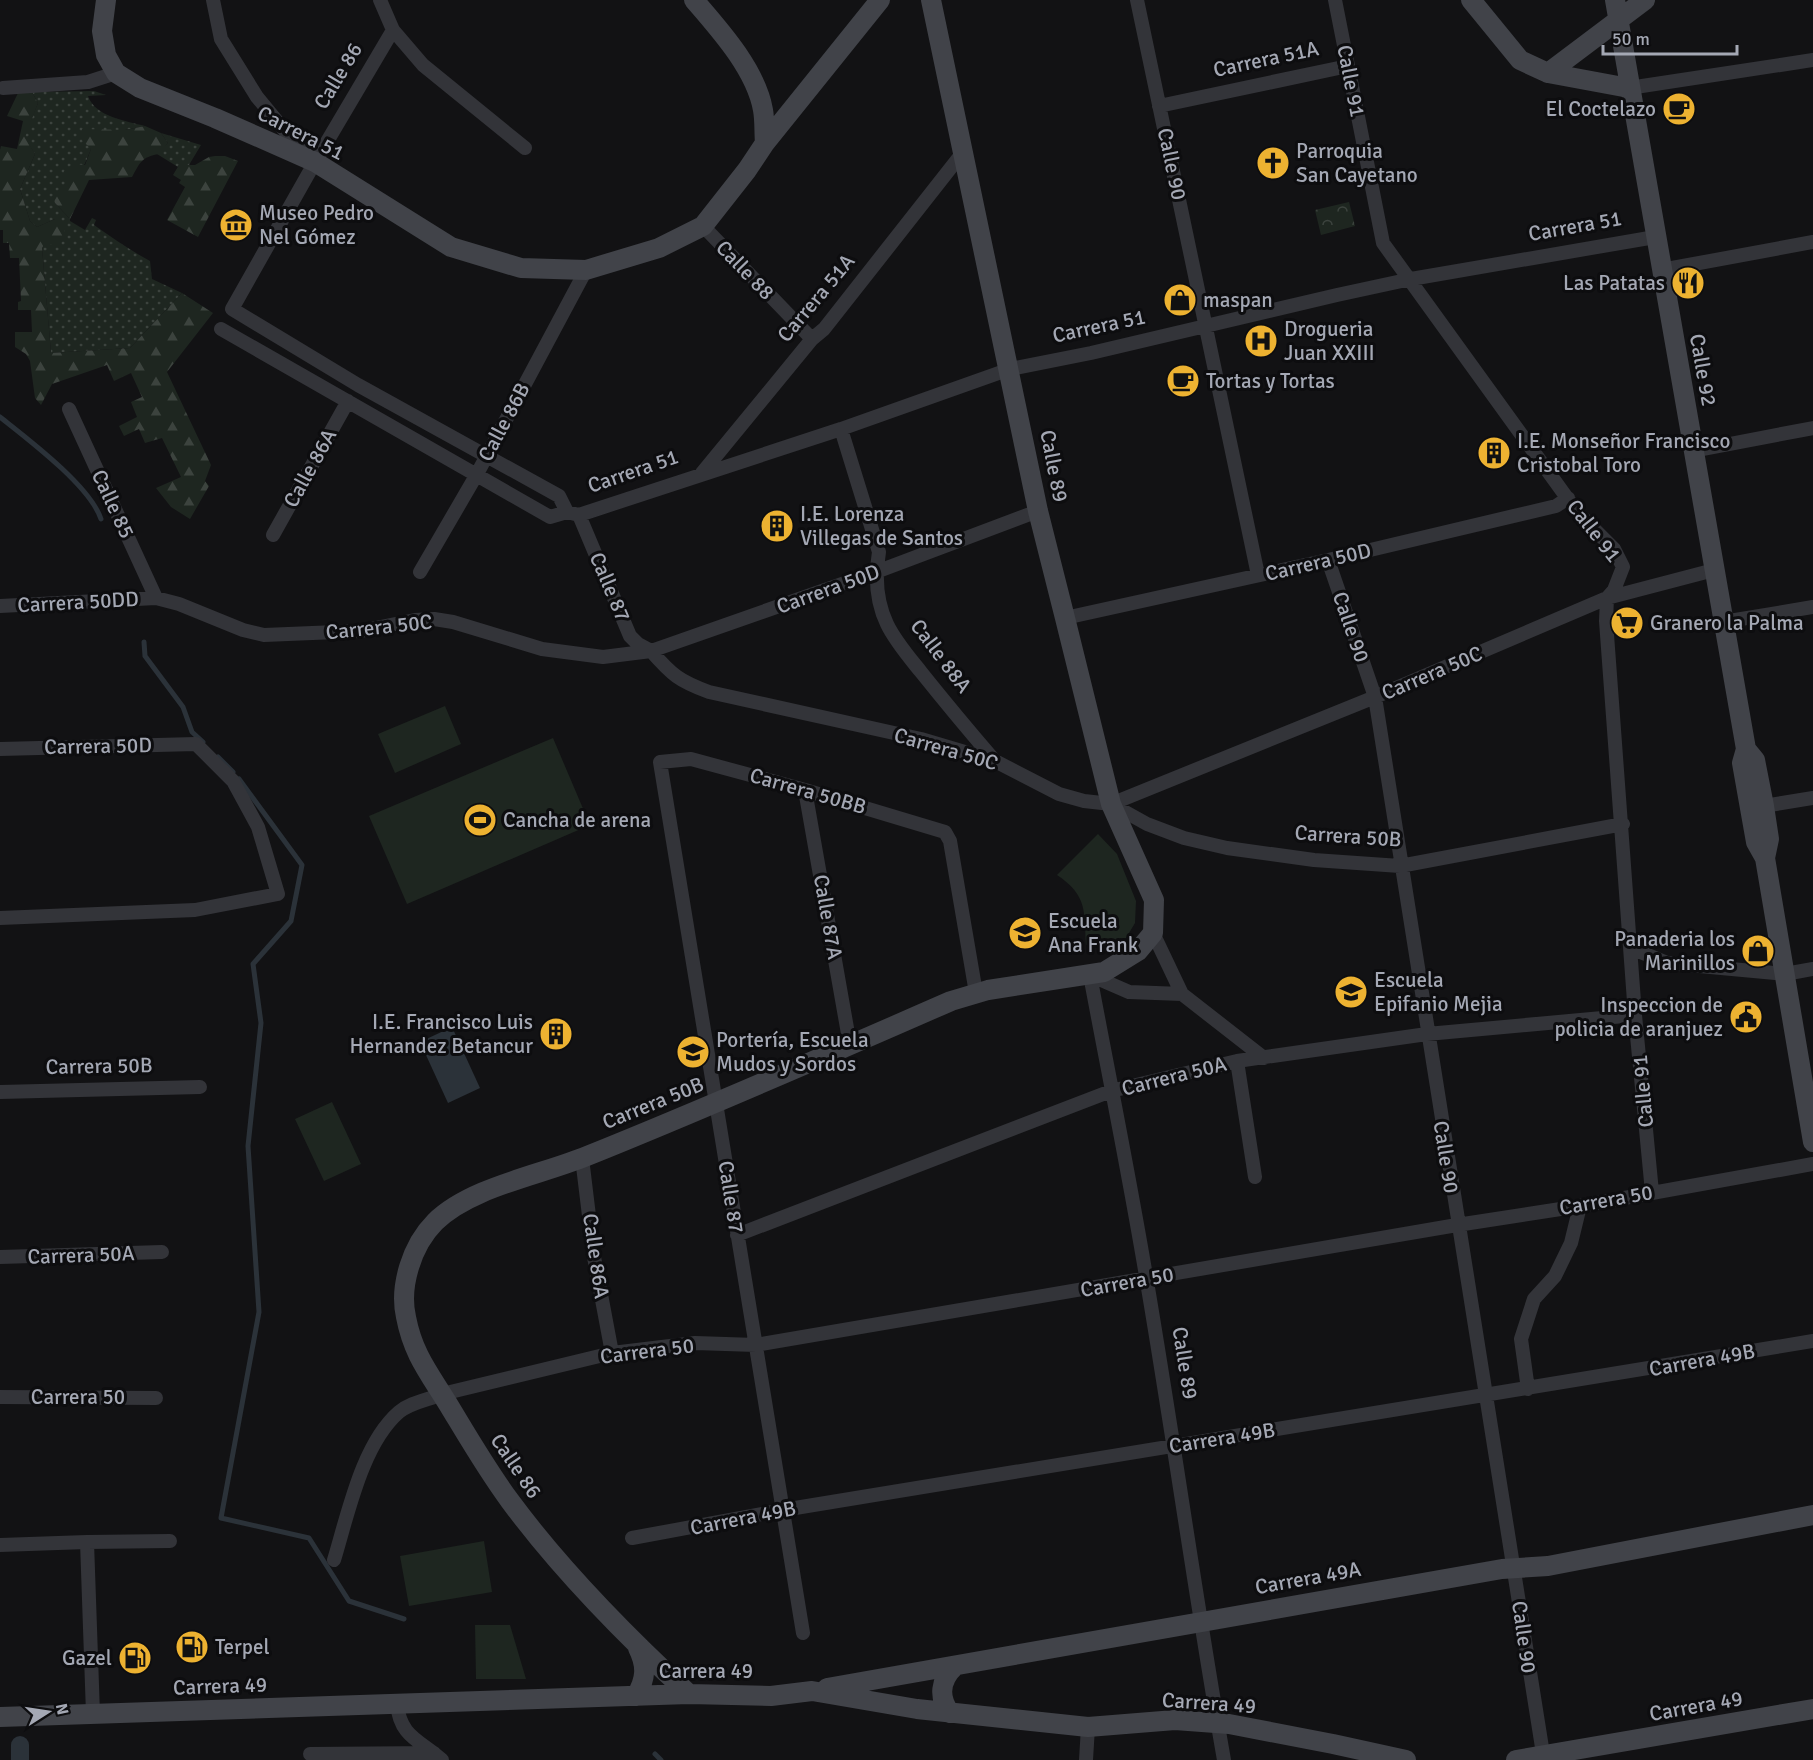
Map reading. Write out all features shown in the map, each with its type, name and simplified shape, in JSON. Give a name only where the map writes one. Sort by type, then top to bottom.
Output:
[{"type":"street","points":[[3,88],[88,82],[116,73],[106,55],[102,31],[106,0]]},
{"type":"street","points":[[213,0],[221,39],[256,97],[315,162]]},
{"type":"street","points":[[380,0],[393,30],[423,65],[525,148]]},
{"type":"street","points":[[694,0],[716,26],[753,79],[763,110],[765,143]]},
{"type":"street","name":"Carrera 51","points":[[116,73],[140,88],[315,162],[451,247],[521,268],[586,270],[659,248],[703,226],[765,143],[880,0]]},
{"type":"street","name":"Calle 89","points":[[931,0],[1038,511],[1111,804],[1154,900],[1153,933]]},
{"type":"street","name":"Calle 90","points":[[1137,0],[1258,575]]},
{"type":"street","name":"Calle 91","points":[[1335,0],[1383,243],[1578,513],[1614,549],[1623,567],[1614,590],[1607,598],[1606,621],[1623,824],[1635,1015],[1652,1192]]},
{"type":"street","points":[[1471,0],[1520,60],[1548,73],[1629,88],[1813,60]]},
{"type":"street","name":"Calle 92","points":[[1615,0],[1746,749],[1742,763],[1756,842],[1766,858]]},
{"type":"street","points":[[1548,73],[1646,0]]},
{"type":"street","name":"Calle 86","points":[[236,302],[393,30]]},
{"type":"street","name":"Carrera 51A","points":[[1159,106],[1348,66]]},
{"type":"street","points":[[1588,80],[1623,108],[1636,127]]},
{"type":"street","name":"Carrera 51A","points":[[702,473],[812,339],[824,329],[964,151]]},
{"type":"street","name":"Calle 88","points":[[703,226],[812,339]]},
{"type":"street","name":"Carrera 51","points":[[221,329],[550,517],[573,513],[841,429],[1010,369],[1411,279],[1655,237]]},
{"type":"street","points":[[1661,270],[1813,242]]},
{"type":"street","name":"Calle 86B","points":[[420,572],[477,474],[586,270]]},
{"type":"street","name":"Carrera 51","points":[[236,302],[232,309],[358,385],[559,496],[573,513]]},
{"type":"street","name":"Calle 86A","points":[[273,535],[348,401]]},
{"type":"street","name":"Calle 85","points":[[69,410],[156,598]]},
{"type":"street","points":[[1693,451],[1813,428]]},
{"type":"street","name":"Calle 88A","points":[[841,429],[879,552],[876,572],[879,600],[887,624],[951,710],[995,761]]},
{"type":"street","name":"Carrera 50D","points":[[1065,618],[1328,560],[1556,506],[1568,498]]},
{"type":"street","name":"Carrera 50D","points":[[651,651],[876,572],[1038,511]]},
{"type":"street","name":"Calle 87","points":[[573,513],[630,636],[638,644],[651,651]]},
{"type":"street","name":"Calle 90","points":[[1328,560],[1375,697],[1543,1758]]},
{"type":"street","name":"Carrera 50C","points":[[156,598],[179,604],[243,630],[264,635],[352,632],[415,620],[434,619],[453,622],[542,649],[603,657],[651,651],[675,677],[709,692],[921,739],[995,761],[1059,794],[1084,801],[1111,804],[1375,697],[1607,598],[1714,570]]},
{"type":"street","name":"Carrera 50DD","points":[[0,606],[156,598]]},
{"type":"street","points":[[1723,622],[1813,607]]},
{"type":"street","name":"Carrera 50D","points":[[0,749],[196,744],[233,781],[258,827],[278,894],[195,910],[0,918]]},
{"type":"street","name":"Calle 92","points":[[1746,749],[1755,760],[1764,806],[1769,839],[1766,858],[1813,1142]]},
{"type":"street","name":"Carrera 50BB","points":[[660,762],[691,759],[945,832],[950,840],[976,993]]},
{"type":"street","name":"Calle 87","points":[[660,762],[803,1633]]},
{"type":"street","name":"Calle 87A","points":[[805,790],[850,1046]]},
{"type":"street","points":[[1764,806],[1813,798]]},
{"type":"street","name":"Carrera 50B","points":[[1111,804],[1147,824],[1184,838],[1227,848],[1314,860],[1400,866],[1623,824]]},
{"type":"street","points":[[1153,933],[1182,993],[1264,1058]]},
{"type":"street","name":"Carrera 50B","points":[[404,1284],[414,1254],[434,1223],[458,1204],[487,1191],[582,1158],[716,1104],[951,1001],[976,993],[1104,972],[1138,951],[1153,933]]},
{"type":"street","points":[[1631,948],[1667,963],[1785,974],[1813,969]]},
{"type":"street","points":[[1090,975],[1129,992],[1182,993]]},
{"type":"street","name":"Calle 89","points":[[1090,975],[1147,1278],[1186,1535],[1224,1760]]},
{"type":"street","name":"Carrera 50A","points":[[737,1235],[1111,1091],[1237,1061],[1427,1034],[1635,1015]]},
{"type":"street","points":[[1237,1061],[1256,1177]]},
{"type":"street","name":"Carrera 50B","points":[[0,1092],[200,1087]]},
{"type":"street","name":"Calle 86A","points":[[582,1158],[594,1257],[612,1353]]},
{"type":"street","name":"Carrera 50","points":[[334,1560],[359,1481],[372,1450],[387,1424],[400,1411],[415,1402],[442,1394],[612,1353],[695,1343],[756,1345],[1580,1206],[1813,1164]]},
{"type":"street","points":[[1528,1389],[1521,1339],[1534,1299],[1555,1276],[1571,1243],[1580,1206]]},
{"type":"street","name":"Carrera 50A","points":[[0,1257],[162,1252]]},
{"type":"street","name":"Calle 86","points":[[404,1284],[405,1315],[415,1352],[486,1467],[527,1524],[638,1647],[689,1694]]},
{"type":"street","name":"Carrera 49B","points":[[632,1538],[783,1510],[1813,1341]]},
{"type":"street","name":"Carrera 50","points":[[0,1397],[156,1398]]},
{"type":"street","name":"Carrera 49A","points":[[812,1691],[1514,1568],[1548,1566],[1813,1515]]},
{"type":"street","points":[[0,1545],[170,1541]]},
{"type":"street","points":[[87,1542],[93,1714]]},
{"type":"street","name":"Calle 86","points":[[636,1696],[643,1684],[645,1671],[644,1659],[638,1647]]},
{"type":"street","points":[[950,1713],[945,1706],[942,1689],[949,1672],[955,1666]]},
{"type":"street","name":"Carrera 49","points":[[0,1717],[689,1694],[771,1696],[812,1691],[917,1709],[1088,1727],[1175,1720],[1218,1724],[1346,1754],[1406,1760]]},
{"type":"street","points":[[397,1704],[398,1717],[405,1732],[438,1756]]},
{"type":"street","name":"Carrera 49","points":[[1516,1760],[1543,1758],[1813,1709]]},
{"type":"street","points":[[1086,1760],[1088,1727]]},
{"type":"street","points":[[310,1754],[438,1756]]},
{"type":"green space","points":[[94,91],[106,95],[88,96],[97,109],[112,117],[145,126],[125,130],[83,130],[91,149],[80,172],[55,203],[70,221],[85,230],[92,218],[96,220],[94,225],[150,261],[152,279],[182,293],[130,348],[51,353],[42,248],[55,219],[37,227],[30,221],[20,189],[35,154],[24,137],[38,103],[32,92]]},
{"type":"green space","points":[[32,92],[38,103],[25,137],[35,154],[20,189],[30,221],[37,227],[55,219],[64,223],[65,235],[62,242],[54,245],[45,243],[42,248],[51,353],[130,348],[182,293],[213,313],[167,372],[211,465],[205,481],[209,486],[190,519],[171,507],[156,488],[181,477],[162,438],[145,443],[139,429],[124,436],[119,426],[137,417],[131,402],[142,397],[131,373],[114,381],[107,365],[52,384],[41,405],[35,398],[30,361],[26,354],[15,347],[15,332],[32,332],[31,310],[18,310],[18,302],[21,301],[19,258],[10,258],[9,243],[3,243],[3,230],[0,230],[0,150],[1,146],[17,149],[23,121],[7,116],[18,93]]},
{"type":"green space","points":[[145,126],[161,133],[168,143],[159,154],[142,161],[132,177],[89,180],[70,219],[55,203],[53,196],[69,184],[63,180],[64,171],[73,164],[85,165],[91,149],[82,140],[82,129],[125,130]]},
{"type":"green space","points":[[161,133],[201,145],[189,165],[178,167],[157,154],[168,143]]},
{"type":"green space","points":[[215,156],[225,156],[238,161],[198,237],[167,220],[185,187],[179,183],[181,180],[173,175],[179,165],[195,165]]},
{"type":"green space","points":[[1349,202],[1355,226],[1321,235],[1315,210]]},
{"type":"green space","points":[[445,706],[461,744],[395,773],[378,734]]},
{"type":"green space","name":"Cancha de arena","points":[[553,738],[590,825],[407,904],[369,816]]},
{"type":"green space","points":[[1098,834],[1117,854],[1136,901],[1135,923],[1126,938],[1086,945],[1084,913],[1079,897],[1057,875]]},
{"type":"green space","points":[[332,1102],[361,1164],[324,1181],[295,1119]]},
{"type":"green space","points":[[484,1541],[492,1592],[409,1606],[400,1556]]},
{"type":"green space","points":[[475,1625],[510,1625],[526,1679],[476,1679]]},
{"type":"shaded area","points":[[452,1027],[480,1088],[448,1103],[420,1042]]},
{"type":"waterway","points":[[0,417],[72,478],[95,506],[101,519]]},
{"type":"waterway","points":[[144,642],[145,656],[183,707],[192,732],[203,742]]},
{"type":"waterway","points":[[218,757],[233,772]]},
{"type":"waterway","points":[[239,779],[302,865],[291,921],[253,964],[261,1023],[248,1146],[259,1312],[221,1518],[309,1538],[349,1601],[404,1619]]},
{"type":"waterway","points":[[20,1745],[20,1760]]},
{"type":"waterway","points":[[655,1754],[661,1760]]},
{"type":"place","name":"El Coctelazo","points":[[1679,109]]},
{"type":"place","name":"Parroquia San Cayetano","points":[[1273,163]]},
{"type":"place","name":"Museo Pedro Nel Gómez","points":[[236,225]]},
{"type":"place","name":"Las Patatas","points":[[1688,283]]},
{"type":"place","name":"maspan","points":[[1180,300]]},
{"type":"place","name":"Drogueria Juan XXIII","points":[[1261,341]]},
{"type":"place","name":"Tortas y Tortas","points":[[1183,381]]},
{"type":"place","name":"I.E. Monseñor Francisco Cristobal Toro","points":[[1494,453]]},
{"type":"place","name":"I.E. Lorenza Villegas de Santos","points":[[777,526]]},
{"type":"place","name":"Granero la Palma","points":[[1627,623]]},
{"type":"place","name":"Cancha de arena","points":[[480,820]]},
{"type":"place","name":"Escuela Ana Frank","points":[[1025,933]]},
{"type":"place","name":"Panaderia los Marinillos","points":[[1758,951]]},
{"type":"place","name":"Escuela Epifanio Mejia","points":[[1351,992]]},
{"type":"place","name":"Inspeccion de policia de aranjuez","points":[[1746,1017]]},
{"type":"place","name":"I.E. Francisco Luis Hernandez Betancur","points":[[556,1034]]},
{"type":"place","name":"Portería, Escuela Mudos y Sordos","points":[[693,1052]]},
{"type":"place","name":"Terpel","points":[[192,1647]]},
{"type":"place","name":"Gazel","points":[[135,1658]]}]
